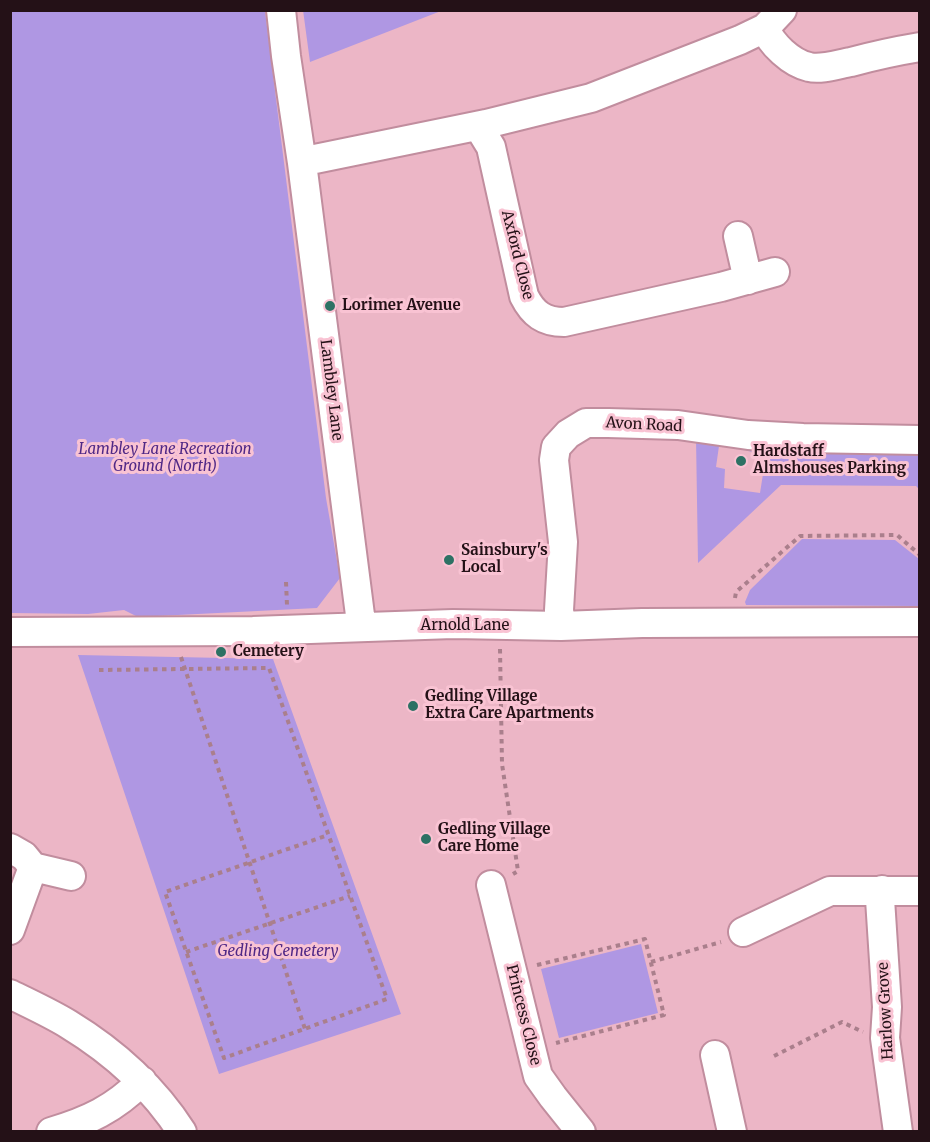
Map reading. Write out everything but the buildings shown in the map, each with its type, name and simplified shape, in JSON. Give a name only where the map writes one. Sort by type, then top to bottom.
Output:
[{"type":"street","points":[[773,19],[768,37],[791,58],[810,67],[831,66],[920,47]]},
{"type":"street","points":[[302,164],[310,160],[486,124],[591,98],[740,40],[773,19]]},
{"type":"street","name":"Lambley Lane","points":[[283,31],[360,615],[359,627]]},
{"type":"street","name":"Axford Close","points":[[486,124],[483,134],[491,147],[524,296],[530,307],[553,322],[564,322],[761,276],[738,236]]},
{"type":"street","name":"Avon Road","points":[[561,626],[559,610],[563,542],[554,460],[556,447],[568,434],[586,423],[678,425],[759,436],[920,440]]},
{"type":"street","name":"Arnold Lane","points":[[10,632],[254,631],[453,624],[561,626],[642,623],[920,622]]},
{"type":"street","points":[[10,848],[24,856],[33,867],[71,876]]},
{"type":"street","points":[[10,930],[33,867]]},
{"type":"street","name":"Princess Close","points":[[491,885],[538,1076],[552,1097],[581,1131]]},
{"type":"street","name":"Harlow Grove","points":[[882,890],[880,899],[887,1007],[885,1038],[898,1131]]},
{"type":"street","points":[[743,932],[830,891],[920,891]]},
{"type":"street","points":[[10,994],[98,1044],[142,1081],[182,1131]]},
{"type":"street","points":[[715,1055],[732,1131]]},
{"type":"street","points":[[51,1131],[78,1124],[95,1116],[115,1104],[142,1081]]},
{"type":"path","points":[[734,623],[736,592],[800,536],[897,536],[920,555]]},
{"type":"path","points":[[491,885],[518,871],[502,764],[500,625]]},
{"type":"path","points":[[173,631],[305,1029]]},
{"type":"path","points":[[99,670],[269,668],[387,999],[224,1058],[165,892],[328,835]]},
{"type":"path","points":[[186,952],[350,896]]},
{"type":"path","points":[[512,972],[645,939],[651,962],[664,1015],[532,1049]]},
{"type":"path","points":[[651,962],[714,944]]},
{"type":"path","points":[[774,1056],[842,1022],[875,1037],[885,1038]]},
{"type":"green space","name":"Lambley Lane Recreation Ground (North)","points":[[11,10],[265,11],[326,498],[340,578],[317,608],[138,617],[124,610],[88,614],[11,613]]},
{"type":"green space","points":[[303,10],[441,10],[441,11],[310,62]]},
{"type":"green space","points":[[696,438],[720,439],[716,467],[725,469],[724,488],[760,493],[766,455],[748,451],[740,442],[919,450],[919,489],[916,486],[781,485],[698,563]]},
{"type":"green space","points":[[802,539],[895,540],[919,559],[919,606],[746,605],[750,590]]},
{"type":"green space","name":"Gedling Cemetery","points":[[78,655],[273,659],[401,1014],[219,1074]]},
{"type":"green space","points":[[641,944],[658,1013],[559,1038],[541,969]]},
{"type":"place","name":"Lorimer Avenue","points":[[330,306]]},
{"type":"place","name":"Hardstaff Almshouses Parking","points":[[741,461]]},
{"type":"place","name":"Sainsbury's Local","points":[[449,560]]},
{"type":"place","name":"Cemetery","points":[[221,652]]},
{"type":"place","name":"Gedling Village Extra Care Apartments","points":[[413,706]]},
{"type":"place","name":"Gedling Village Care Home","points":[[426,839]]}]
